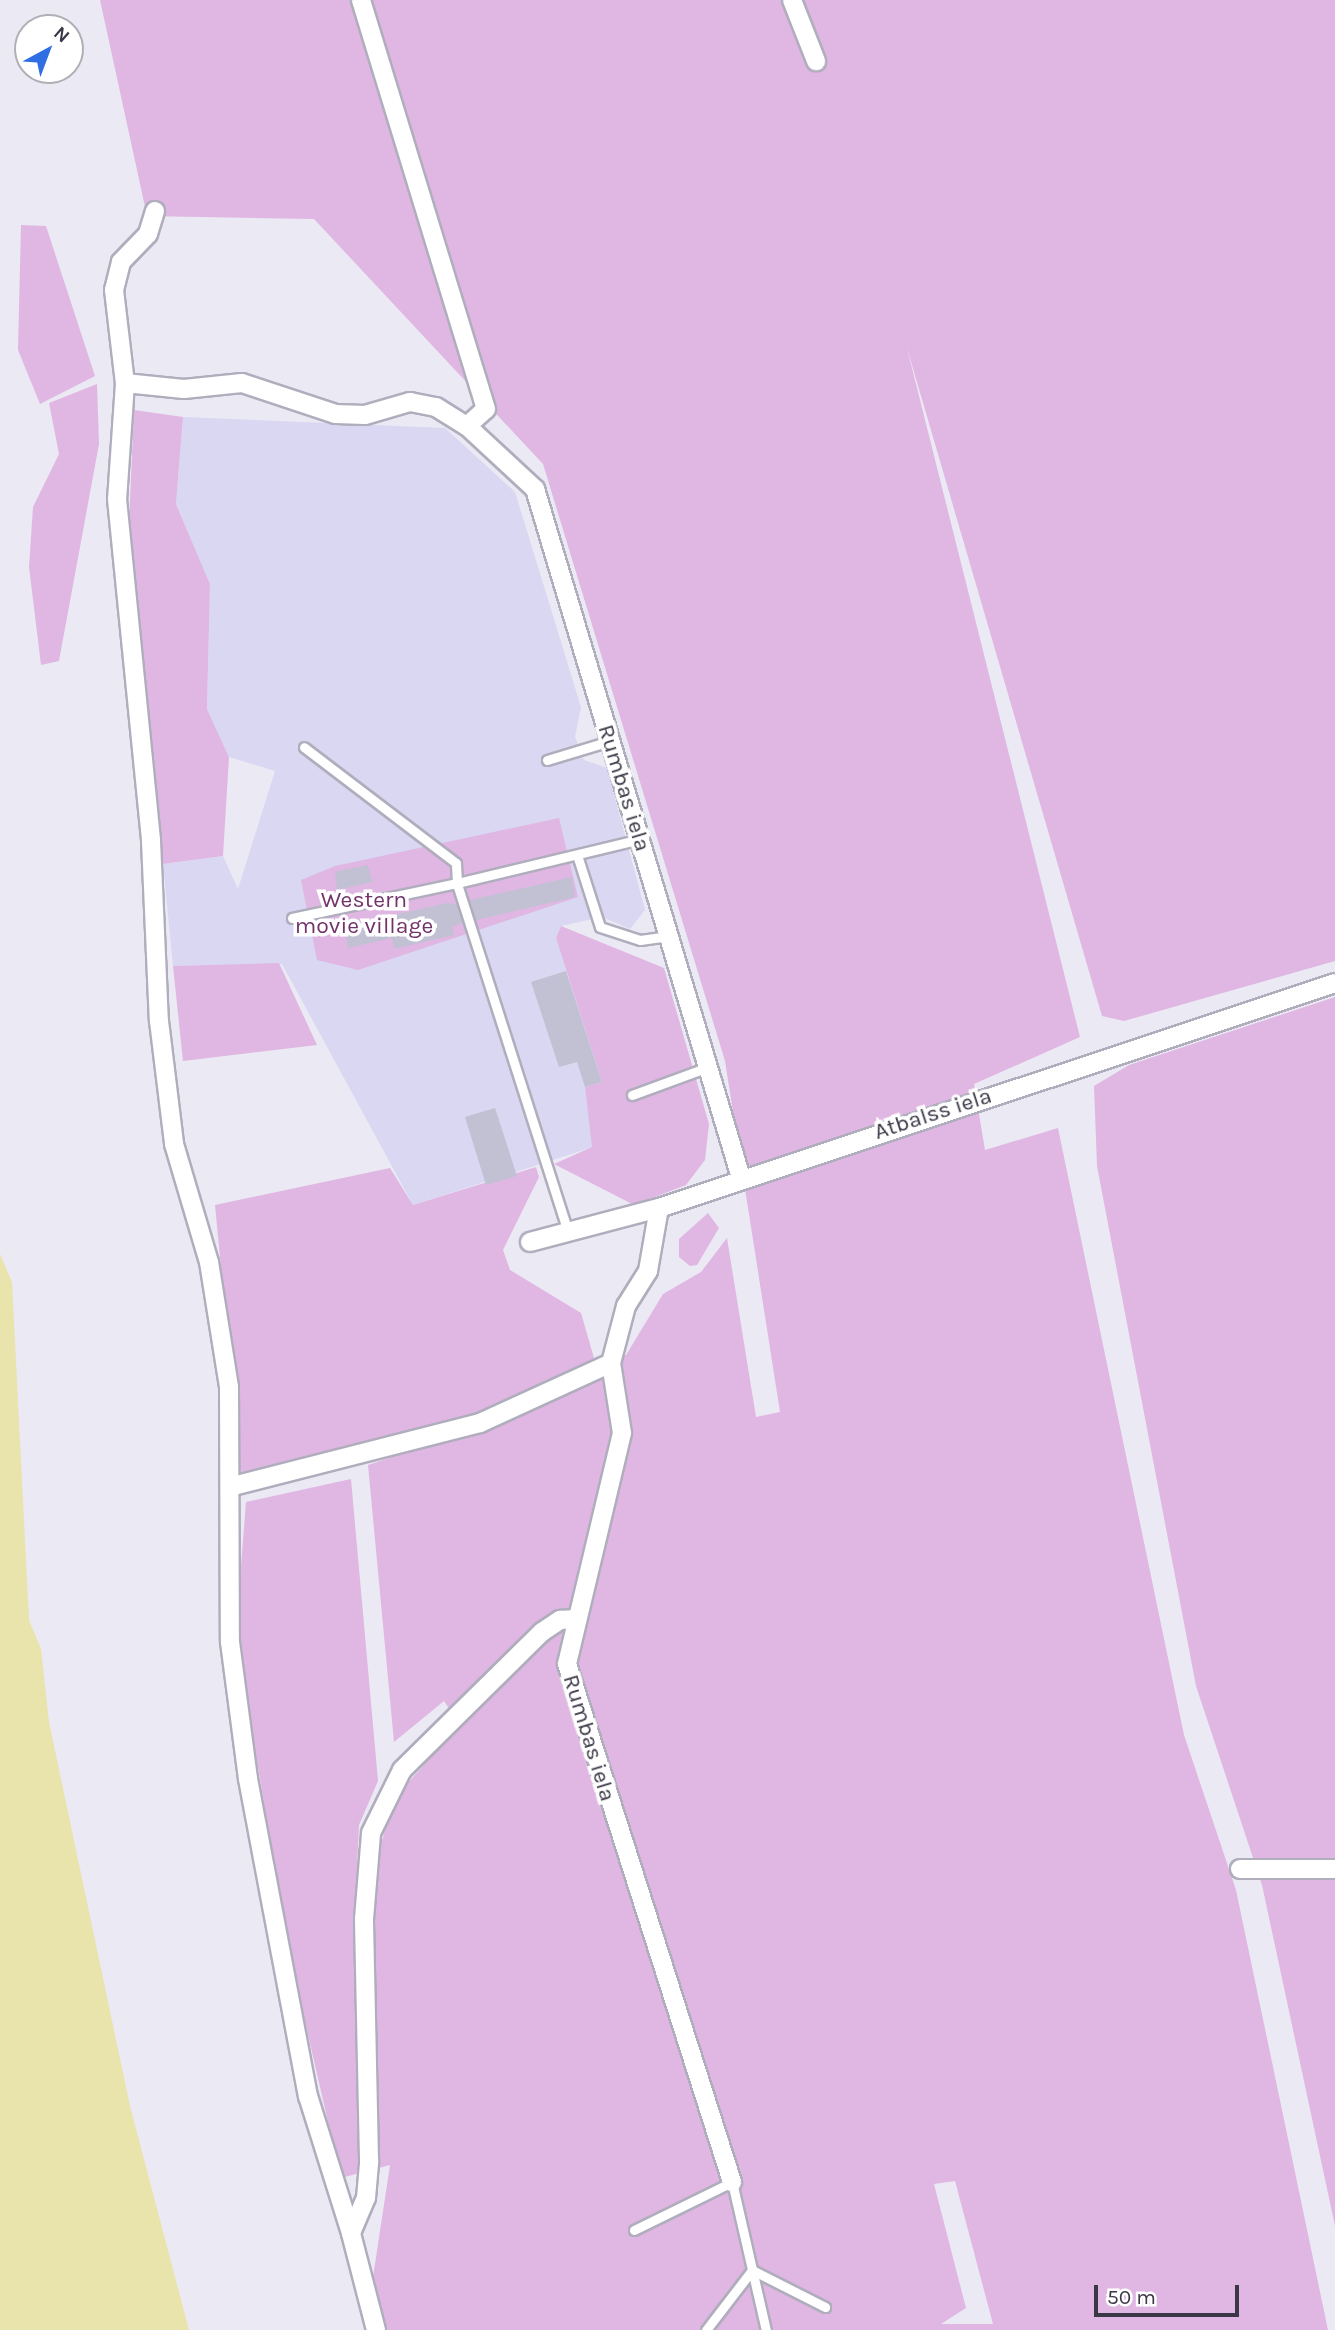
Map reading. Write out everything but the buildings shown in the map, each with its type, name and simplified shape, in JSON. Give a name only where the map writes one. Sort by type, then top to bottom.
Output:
[{"type":"street","points":[[362,0],[484,389],[486,409],[467,426]]},
{"type":"street","points":[[792,0],[816,61]]},
{"type":"street","points":[[155,211],[148,234],[121,262],[114,290],[125,383],[117,499],[156,909],[159,1021],[174,1144],[222,1322],[233,1486],[230,1642],[248,1779],[308,2096],[351,2233],[376,2330]]},
{"type":"street","name":"Rumbas iela","points":[[125,383],[184,388],[242,383],[336,414],[365,415],[410,402],[436,407],[467,426],[534,489],[741,1178]]},
{"type":"street","name":"Atbalss iela","points":[[530,1242],[570,1236],[659,1208],[741,1178],[1335,984]]},
{"type":"street","name":"Rumbas iela","points":[[659,1208],[648,1271],[626,1306],[611,1363],[622,1433],[576,1619],[568,1641],[570,1686],[732,2182]]},
{"type":"street","points":[[233,1486],[480,1423],[611,1363]]},
{"type":"street","points":[[351,2233],[366,2198],[365,1919],[371,1833],[381,1802],[402,1770],[542,1632],[560,1619],[576,1619]]},
{"type":"street","points":[[1240,1869],[1335,1869]]},
{"type":"lane","points":[[547,760],[610,741]]},
{"type":"lane","points":[[304,747],[456,863],[457,883],[570,1236]]},
{"type":"lane","points":[[292,919],[578,858],[640,839]]},
{"type":"lane","points":[[578,858],[600,927],[640,940],[669,936]]},
{"type":"lane","points":[[632,1095],[708,1067]]},
{"type":"lane","points":[[634,2230],[732,2182],[766,2330]]},
{"type":"lane","points":[[752,2270],[825,2307]]},
{"type":"lane","points":[[706,2330],[752,2270]]},
{"type":"shaded area","points":[[183,417],[445,428],[515,492],[581,707],[575,737],[584,760],[607,768],[645,910],[630,929],[602,917],[561,926],[556,938],[602,1082],[585,1087],[593,1147],[413,1205],[282,964],[173,966],[163,864],[223,856],[238,889],[275,771],[229,757],[207,709],[210,584],[176,504]]},
{"type":"shaded area","points":[[0,1254],[12,1282],[29,1620],[41,1649],[49,1722],[130,2106],[189,2330],[0,2330]]},
{"type":"green space","points":[[100,0],[1335,0],[1335,961],[1124,1021],[1102,1016],[907,348],[1080,1037],[974,1084],[985,1150],[1058,1128],[1184,1735],[1236,1890],[1328,2330],[386,2330],[373,2277],[390,2165],[341,2178],[288,1948],[242,1671],[238,1605],[246,1502],[351,1479],[378,1781],[359,1825],[354,1934],[373,1930],[380,1847],[395,1797],[460,1725],[444,1701],[394,1742],[368,1465],[389,1458],[384,1438],[241,1477],[215,1205],[390,1168],[413,1205],[536,1167],[539,1177],[503,1250],[510,1270],[581,1313],[596,1365],[626,1355],[663,1294],[701,1272],[727,1238],[756,1417],[780,1412],[725,1061],[543,464],[314,219],[147,216]],"holes":[[[955,2181],[993,2324],[941,2324],[966,2308],[934,2184]]]},
{"type":"green space","points":[[21,225],[46,226],[95,376],[40,404],[18,350]]},
{"type":"green space","points":[[97,384],[99,444],[59,661],[41,665],[29,567],[33,507],[59,454],[49,403]]},
{"type":"green space","points":[[134,410],[183,417],[176,504],[210,584],[207,709],[229,757],[223,856],[163,864],[129,523]]},
{"type":"green space","name":"Western movie village","points":[[559,818],[578,897],[358,970],[317,960],[301,880],[335,866]]},
{"type":"green space","points":[[561,926],[664,968],[709,1124],[705,1160],[686,1185],[634,1205],[554,1164],[592,1147],[585,1087],[602,1082],[556,938]]},
{"type":"green space","points":[[279,963],[317,1045],[183,1061],[173,966]]},
{"type":"green space","points":[[1335,997],[1335,2226],[1262,1885],[1196,1686],[1097,1166],[1094,1086],[1129,1065]]},
{"type":"green space","points":[[708,1213],[719,1228],[697,1265],[690,1266],[679,1257],[679,1239]]}]
